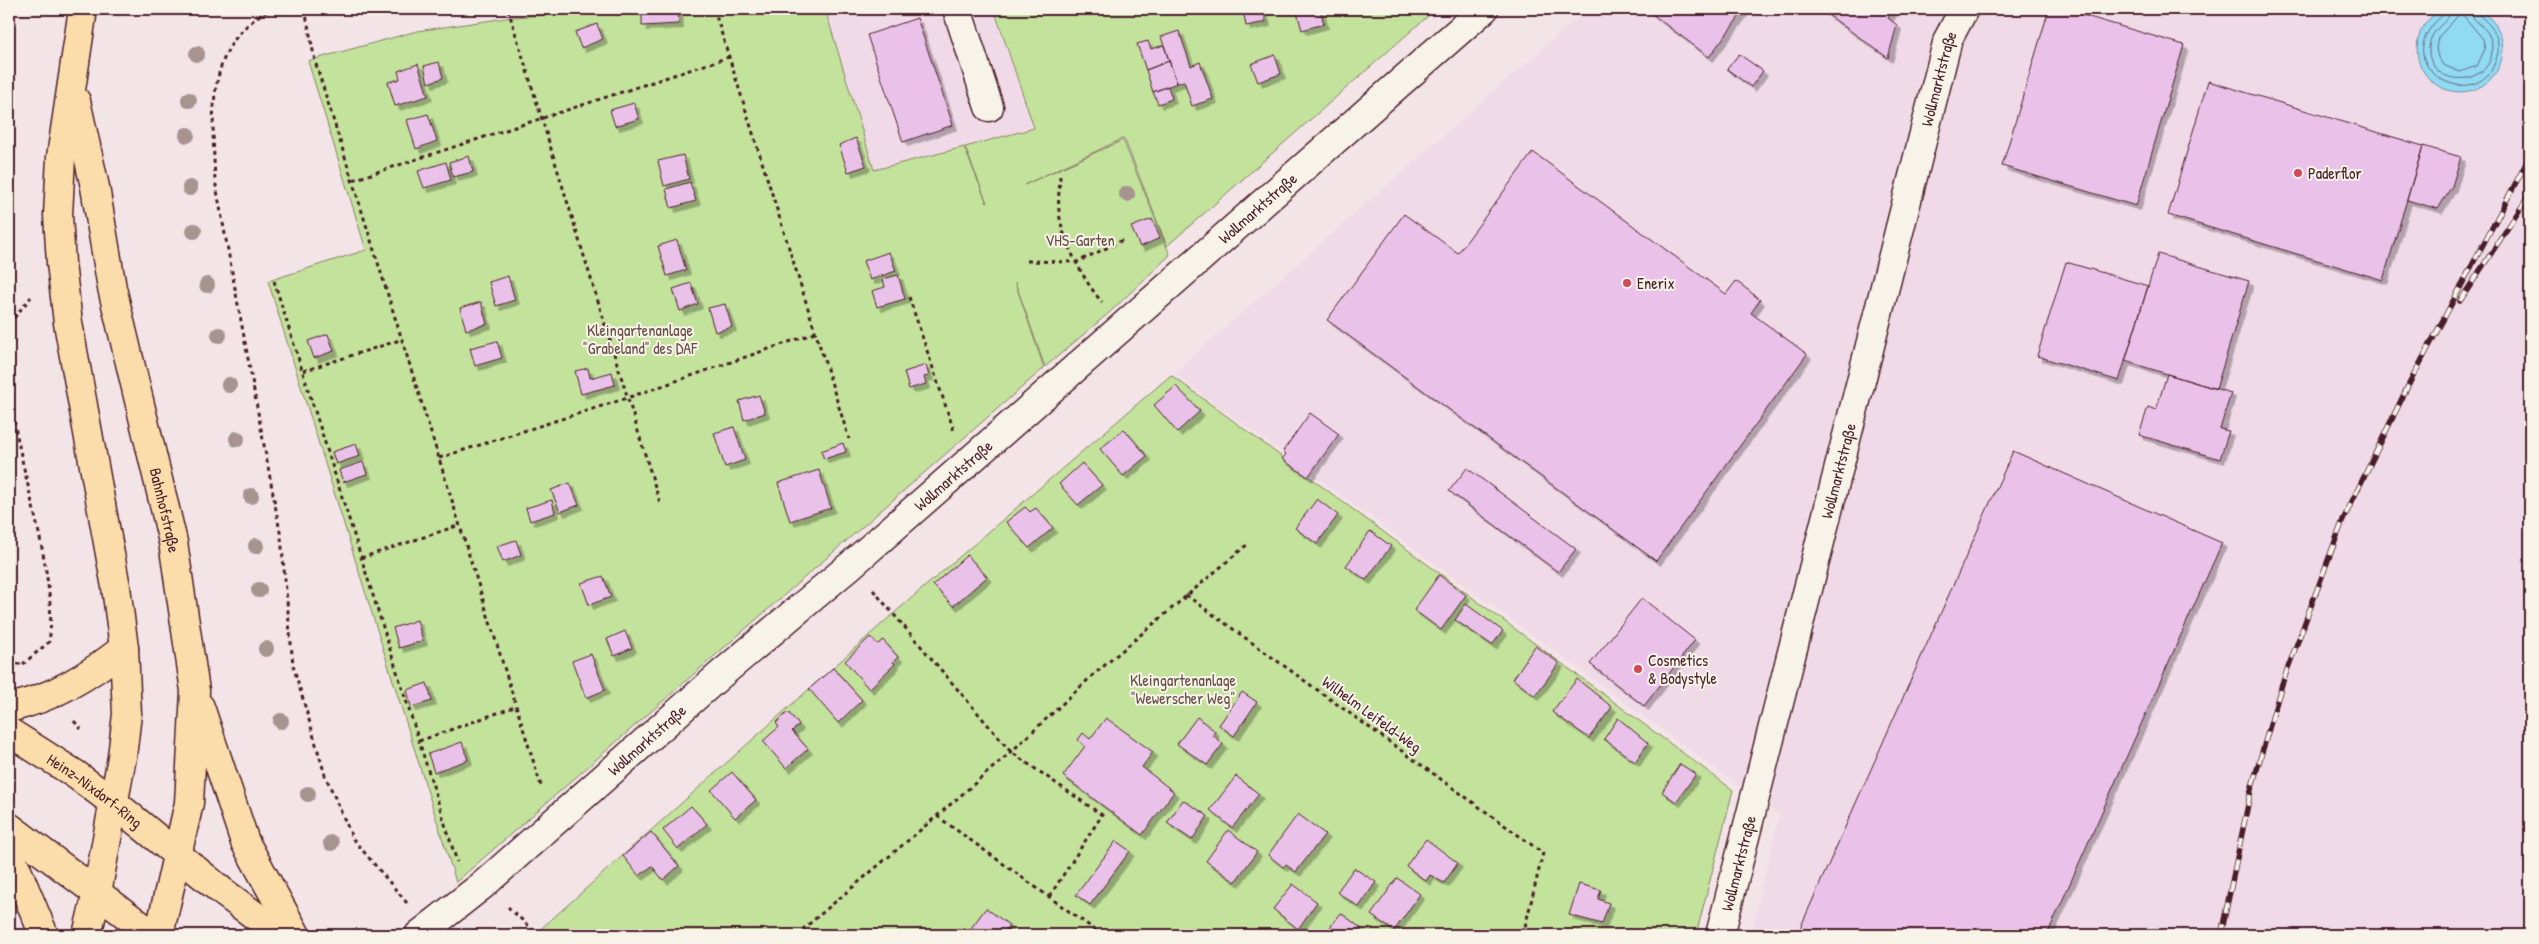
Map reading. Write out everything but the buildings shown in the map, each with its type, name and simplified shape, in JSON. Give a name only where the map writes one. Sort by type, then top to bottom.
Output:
[{"type":"main road","name":"Bahnhofstraße","points":[[83,9],[73,88],[61,157],[58,215],[60,262],[68,323],[116,586],[124,648],[127,714],[114,803],[97,894],[87,935]]},
{"type":"main road","name":"Bahnhofstraße","points":[[73,88],[95,187],[112,288],[173,542],[195,691],[189,803],[159,935]]},
{"type":"main road","points":[[9,708],[29,703],[78,681],[124,648]]},
{"type":"main road","points":[[195,691],[245,842],[296,935]]},
{"type":"main road","name":"Heinz-Nixdorf-Ring","points":[[9,732],[75,774],[114,803],[177,855],[281,935]]},
{"type":"main road","points":[[9,827],[153,935]]},
{"type":"main road","points":[[9,851],[44,935]]},
{"type":"street","points":[[957,9],[989,107]]},
{"type":"street","name":"Wollmarktstraße","points":[[425,930],[553,823],[1484,9]]},
{"type":"street","name":"Wollmarktstraße","points":[[1720,935],[1948,39],[1964,9]]},
{"type":"path","points":[[274,9],[265,10],[242,30],[224,55],[213,124],[215,180],[225,243],[281,537],[293,665],[325,775],[353,839],[425,930]]},
{"type":"path","points":[[305,9],[315,61],[553,823]]},
{"type":"path","points":[[508,9],[660,503]]},
{"type":"path","points":[[714,9],[720,22],[735,81],[849,438]]},
{"type":"path","points":[[353,180],[729,57]]},
{"type":"path","points":[[1060,176],[1060,222],[1077,262],[1094,293],[1122,325]]},
{"type":"path","points":[[1027,261],[1077,262],[1123,240]]},
{"type":"path","points":[[274,281],[418,741],[475,890],[538,935]]},
{"type":"path","points":[[909,297],[965,464]]},
{"type":"path","points":[[439,458],[627,398],[815,333]]},
{"type":"path","points":[[303,371],[403,339]]},
{"type":"path","points":[[9,381],[11,410],[39,531],[48,585],[51,628],[49,642],[23,664]]},
{"type":"path","points":[[361,558],[460,524]]},
{"type":"path","points":[[796,935],[1011,752],[1092,676],[1249,543]]},
{"type":"path","name":"Wilhelm Leifeld-Weg","points":[[1186,595],[1543,852],[1523,935]]},
{"type":"path","points":[[893,614],[1011,752],[1102,816],[1049,897]]},
{"type":"path","points":[[418,741],[517,706]]},
{"type":"path","points":[[937,816],[1102,935]]},
{"type":"shaded area","points":[[825,9],[993,9],[1032,128],[874,170]]},
{"type":"shaded area","points":[[1588,9],[2530,9],[2530,935],[1751,935],[1779,815],[1173,373]]},
{"type":"green space","name":"Kleingartenanlage \"Grabeland\" des DAF","points":[[640,9],[825,9],[874,170],[964,147],[987,203],[965,147],[1034,128],[994,9],[1436,9],[1167,246],[1124,138],[1024,185],[1123,140],[1170,255],[1110,312],[1045,367],[1015,282],[1044,368],[456,882],[268,281],[366,250],[308,61],[417,31],[513,17]]},
{"type":"green space","name":"Kleingartenanlage \"Wewerscher Weg\"","points":[[1171,375],[1733,790],[1696,935],[534,935],[893,614]]},
{"type":"water","points":[[2460,6],[2476,10],[2490,19],[2499,33],[2503,49],[2499,65],[2490,79],[2476,88],[2460,92],[2444,88],[2430,79],[2421,65],[2417,49],[2421,33],[2430,19],[2444,10]]},
{"type":"railway","points":[[2221,935],[2251,790],[2282,684],[2343,520],[2408,386],[2530,156]]},
{"type":"railway","points":[[2460,301],[2530,194]]},
{"type":"place","name":"Paderflor","points":[[2298,173]]},
{"type":"place","name":"Enerix","points":[[1627,283]]},
{"type":"place","name":"Cosmetics & Bodystyle","points":[[1638,669]]},
{"type":"park label","name":"VHS-Garten","points":[[1080,240]]}]
